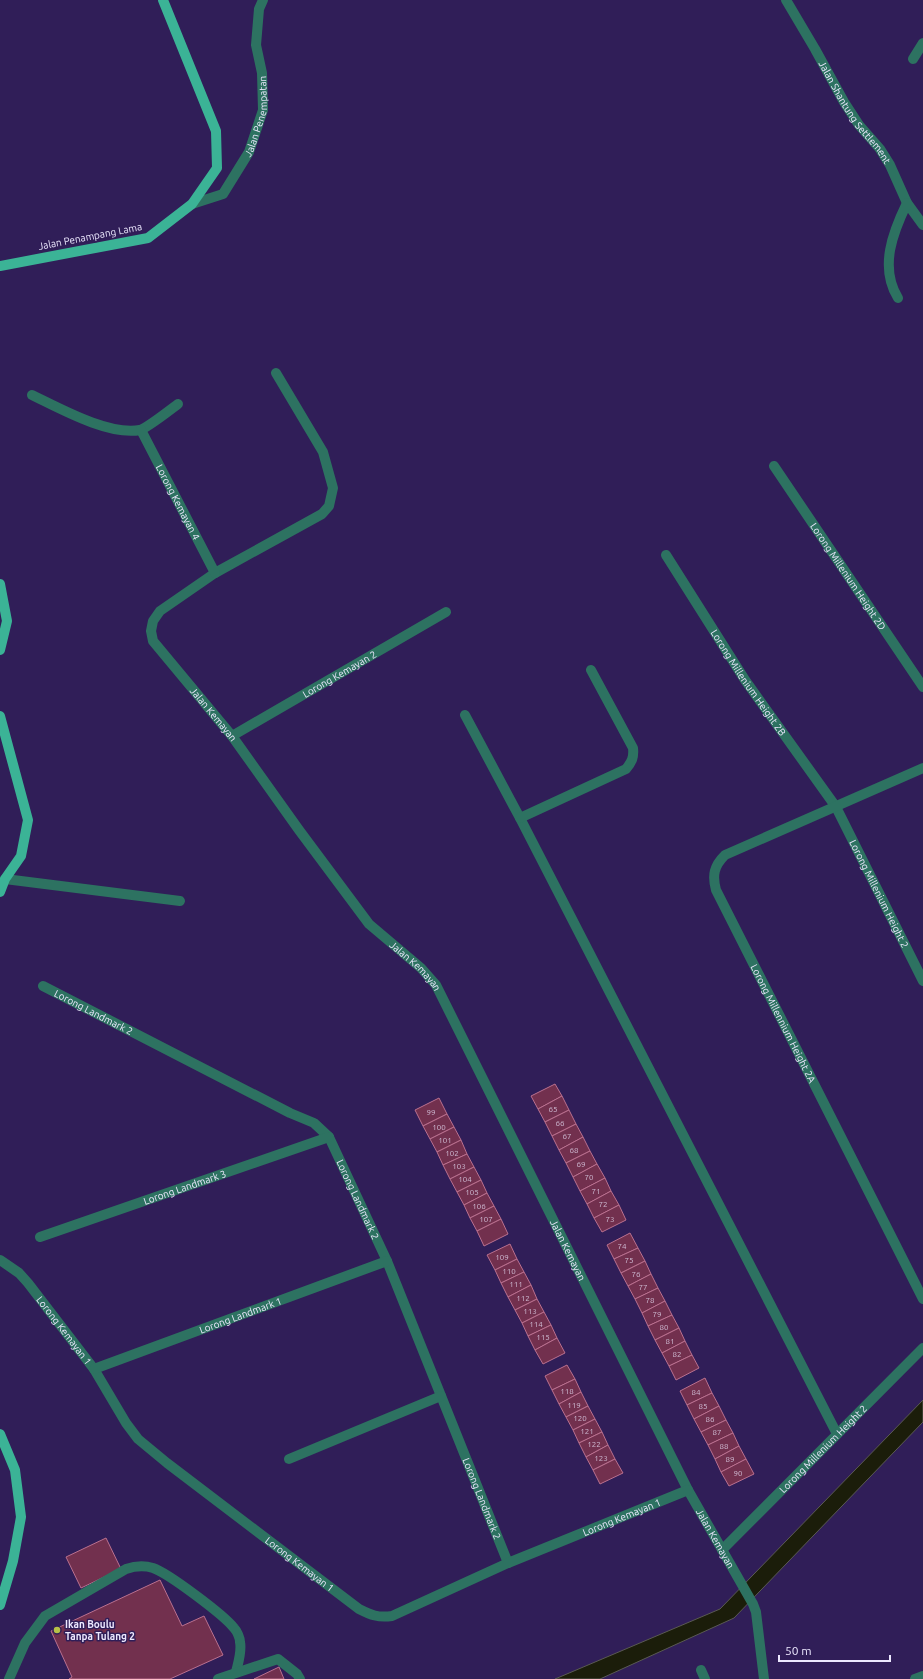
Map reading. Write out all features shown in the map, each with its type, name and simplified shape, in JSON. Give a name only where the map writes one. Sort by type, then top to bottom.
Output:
[{"type":"main road","name":"Jalan Penampang Lama","points":[[0,266],[148,238],[192,204],[217,168],[216,131],[163,0]]},
{"type":"main road","points":[[0,584],[7,621],[0,650]]},
{"type":"main road","points":[[0,716],[28,820],[21,856],[5,879],[0,892]]},
{"type":"main road","points":[[0,1434],[15,1470],[21,1517],[13,1561],[0,1605]]},
{"type":"street","name":"Jalan Penempatan","points":[[192,204],[223,194],[249,152],[263,110],[262,73],[256,45],[259,9],[263,0]]},
{"type":"street","name":"Jalan Shantung Settlement","points":[[786,0],[844,102],[859,125],[880,149],[890,165],[907,203],[923,225]]},
{"type":"street","points":[[913,59],[923,43]]},
{"type":"street","points":[[898,298],[890,277],[890,247],[895,230],[907,203]]},
{"type":"street","name":"Jalan Kemayan","points":[[276,374],[323,452],[333,488],[329,506],[322,514],[215,574],[160,611],[153,621],[151,631],[153,641],[232,736],[303,836],[369,924],[421,968],[436,985],[688,1490],[753,1604],[756,1612],[764,1679]]},
{"type":"street","points":[[32,395],[60,409],[92,422],[119,430],[141,430],[178,404]]},
{"type":"street","name":"Lorong Kemayan 4","points":[[141,430],[215,574]]},
{"type":"street","name":"Lorong Millenium Height 2D","points":[[774,466],[923,687]]},
{"type":"street","name":"Lorong Millenium Height 2B","points":[[666,556],[745,680],[836,807]]},
{"type":"street","name":"Lorong Kemayan 2","points":[[232,736],[446,612]]},
{"type":"street","points":[[520,818],[626,769],[631,764],[634,756],[633,748],[591,670]]},
{"type":"street","points":[[465,716],[520,818],[837,1434]]},
{"type":"street","name":"Lorong Millennium Height 2A","points":[[923,768],[725,855],[714,870],[713,880],[716,890],[923,1299]]},
{"type":"street","name":"Lorong Millenium Height 2","points":[[836,807],[923,981]]},
{"type":"street","points":[[5,879],[180,901]]},
{"type":"street","name":"Lorong Landmark 2","points":[[42,986],[314,1123],[329,1137],[387,1262],[508,1563]]},
{"type":"street","name":"Lorong Landmark 3","points":[[40,1237],[329,1137]]},
{"type":"street","name":"Lorong Kemayan 1","points":[[0,1260],[19,1274],[28,1283],[94,1369],[126,1423],[138,1439],[152,1452],[359,1609],[370,1615],[381,1617],[392,1616],[508,1563],[688,1490]]},
{"type":"street","name":"Lorong Landmark 1","points":[[94,1369],[387,1262]]},
{"type":"street","name":"Lorong Millenium Height 2","points":[[722,1550],[923,1348]]},
{"type":"street","points":[[289,1458],[441,1396]]},
{"type":"street","points":[[9,1679],[25,1643],[45,1616],[126,1570],[137,1566],[152,1568],[167,1576],[223,1616],[235,1628],[240,1641],[240,1655],[236,1672]]},
{"type":"street","points":[[218,1679],[278,1659],[297,1674],[300,1679]]},
{"type":"street","points":[[915,1679],[923,1676]]},
{"type":"shaded area","points":[[923,1400],[923,1422],[734,1618],[600,1679],[555,1679],[720,1609]]},
{"type":"building","points":[[555,1084],[562,1096],[538,1109],[531,1096]]},
{"type":"building","points":[[562,1096],[569,1110],[545,1122],[538,1109]]},
{"type":"building","points":[[439,1098],[447,1114],[423,1126],[415,1110]]},
{"type":"building","points":[[569,1110],[576,1124],[552,1136],[545,1122]]},
{"type":"building","points":[[447,1114],[454,1127],[430,1139],[423,1126]]},
{"type":"building","points":[[576,1124],[583,1137],[559,1150],[552,1136]]},
{"type":"building","points":[[454,1127],[461,1140],[437,1152],[430,1139]]},
{"type":"building","points":[[583,1137],[590,1151],[566,1163],[559,1150]]},
{"type":"building","points":[[461,1140],[467,1154],[443,1165],[437,1152]]},
{"type":"building","points":[[590,1151],[597,1164],[573,1177],[566,1163]]},
{"type":"building","points":[[467,1154],[474,1167],[450,1179],[443,1165]]},
{"type":"building","points":[[597,1164],[605,1178],[580,1191],[573,1177]]},
{"type":"building","points":[[474,1167],[481,1180],[457,1192],[450,1179]]},
{"type":"building","points":[[605,1178],[611,1191],[587,1204],[580,1191]]},
{"type":"building","points":[[481,1180],[487,1193],[464,1205],[457,1192]]},
{"type":"building","points":[[611,1191],[619,1205],[594,1218],[587,1204]]},
{"type":"building","points":[[487,1193],[494,1206],[470,1218],[464,1205]]},
{"type":"building","points":[[619,1205],[626,1220],[602,1232],[594,1218]]},
{"type":"building","points":[[494,1206],[501,1219],[477,1231],[470,1218]]},
{"type":"building","points":[[501,1219],[508,1234],[484,1246],[477,1231]]},
{"type":"building","points":[[630,1233],[638,1248],[614,1259],[607,1245]]},
{"type":"building","points":[[510,1244],[517,1259],[495,1270],[487,1255]]},
{"type":"building","points":[[638,1248],[645,1261],[621,1273],[614,1259]]},
{"type":"building","points":[[517,1259],[524,1272],[501,1283],[495,1270]]},
{"type":"building","points":[[645,1261],[651,1274],[628,1286],[621,1273]]},
{"type":"building","points":[[524,1272],[531,1285],[508,1297],[501,1283]]},
{"type":"building","points":[[651,1274],[658,1288],[635,1299],[628,1286]]},
{"type":"building","points":[[531,1285],[537,1299],[515,1310],[508,1297]]},
{"type":"building","points":[[658,1288],[665,1301],[642,1313],[635,1299]]},
{"type":"building","points":[[537,1299],[544,1312],[522,1323],[515,1310]]},
{"type":"building","points":[[665,1301],[672,1315],[648,1326],[642,1313]]},
{"type":"building","points":[[544,1312],[551,1325],[528,1336],[522,1323]]},
{"type":"building","points":[[672,1315],[679,1328],[655,1340],[648,1326]]},
{"type":"building","points":[[551,1325],[557,1338],[535,1350],[528,1336]]},
{"type":"building","points":[[679,1328],[685,1341],[662,1353],[655,1340]]},
{"type":"building","points":[[557,1338],[565,1353],[543,1364],[535,1350]]},
{"type":"building","points":[[685,1341],[692,1355],[669,1366],[662,1353]]},
{"type":"building","points":[[692,1355],[699,1368],[676,1380],[669,1366]]},
{"type":"building","points":[[567,1365],[575,1379],[552,1390],[545,1376]]},
{"type":"building","points":[[705,1378],[712,1393],[687,1405],[680,1391]]},
{"type":"building","points":[[575,1379],[581,1392],[559,1404],[552,1390]]},
{"type":"building","points":[[581,1392],[588,1406],[566,1417],[559,1404]]},
{"type":"building","points":[[712,1393],[719,1406],[694,1419],[687,1405]]},
{"type":"building","points":[[588,1406],[595,1419],[573,1430],[566,1417]]},
{"type":"building","points":[[719,1406],[726,1420],[701,1432],[694,1419]]},
{"type":"building","points":[[595,1419],[602,1432],[579,1443],[573,1430]]},
{"type":"building","points":[[726,1420],[733,1433],[708,1445],[701,1432]]},
{"type":"building","points":[[602,1432],[608,1445],[586,1457],[579,1443]]},
{"type":"building","points":[[733,1433],[739,1446],[715,1459],[708,1445]]},
{"type":"building","points":[[608,1445],[615,1459],[593,1470],[586,1457]]},
{"type":"building","points":[[739,1446],[746,1459],[721,1472],[715,1459]]},
{"type":"building","points":[[615,1459],[623,1473],[600,1484],[593,1470]]},
{"type":"building","points":[[746,1459],[754,1474],[729,1486],[721,1472]]},
{"type":"building","points":[[106,1538],[121,1569],[81,1588],[66,1557]]},
{"type":"building","points":[[160,1580],[182,1626],[204,1616],[223,1655],[170,1679],[69,1679],[72,1677],[51,1631]]},
{"type":"building","points":[[279,1667],[284,1679],[254,1679]]},
{"type":"place","name":"Ikan Boulu Tanpa Tulang 2","points":[[57,1630]]}]
